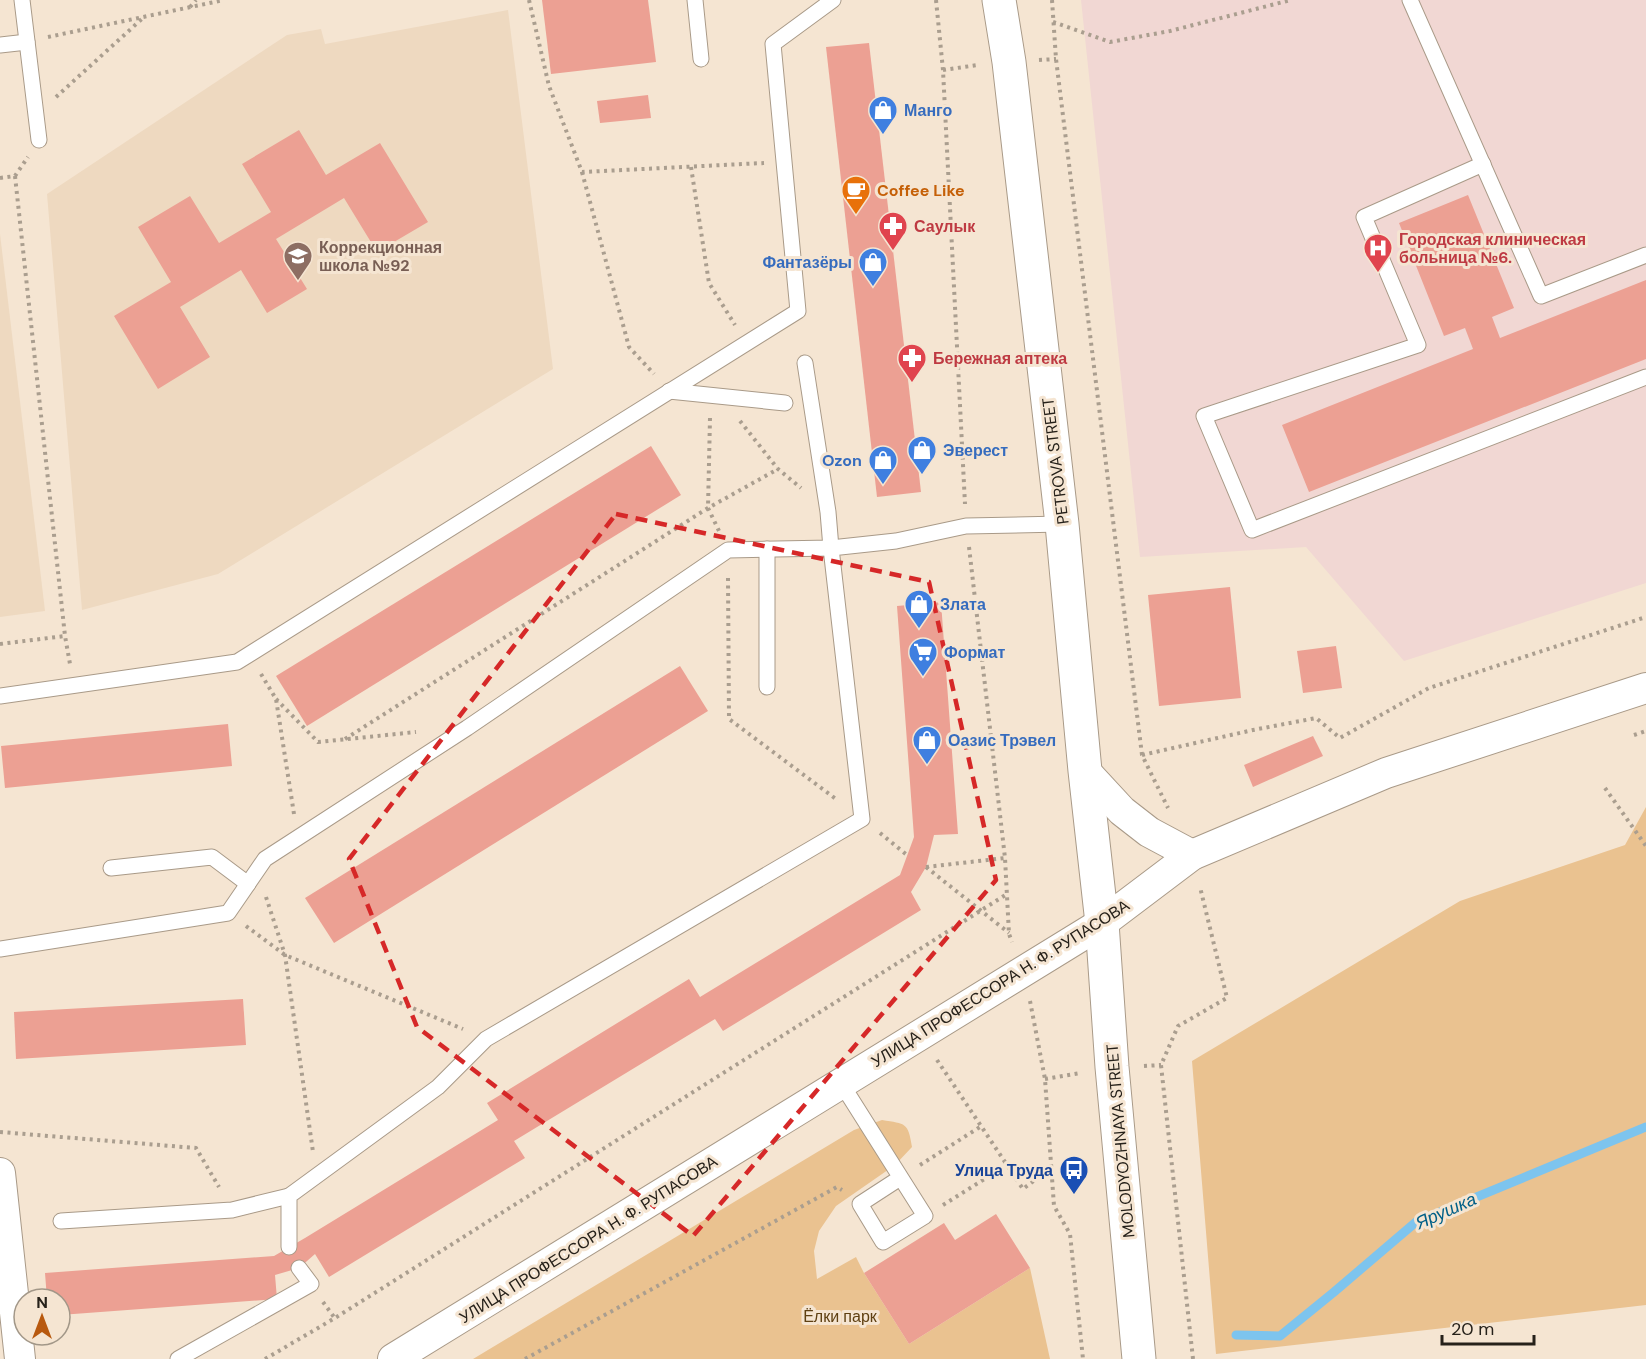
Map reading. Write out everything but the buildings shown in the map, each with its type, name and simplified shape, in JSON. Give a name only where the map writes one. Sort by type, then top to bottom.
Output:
[{"type":"main road","name":"PETROVA STREET","points":[[999,0],[1009,62],[1062,524],[1102,923]]},
{"type":"main road","name":"MOLODYOZHNAYA STREET","points":[[1102,923],[1112,1067],[1139,1359]]},
{"type":"street","name":"УЛИЦА ПРОФЕССОРА Н. Ф. РУПАСОВА","points":[[393,1359],[1102,923],[1192,855],[1386,773],[1646,688]]},
{"type":"street","points":[[1085,771],[1122,811],[1149,832],[1192,855]]},
{"type":"street","points":[[0,1173],[20,1359]]},
{"type":"lane","points":[[22,0],[39,141]]},
{"type":"lane","points":[[694,0],[701,59]]},
{"type":"lane","points":[[0,696],[237,662],[250,656],[798,311],[773,44],[833,0]]},
{"type":"lane","points":[[1410,0],[1540,296],[1646,255]]},
{"type":"lane","points":[[0,45],[27,42]]},
{"type":"lane","points":[[1483,164],[1364,217],[1418,345],[1204,416],[1252,530],[1646,377]]},
{"type":"lane","points":[[62,1221],[232,1210],[289,1196],[316,1174],[438,1087],[486,1039],[862,819],[828,512],[805,363]]},
{"type":"lane","points":[[669,391],[786,403]]},
{"type":"lane","points":[[0,949],[228,913],[265,860],[467,728],[728,550],[831,548],[896,542],[966,526],[1062,524]]},
{"type":"lane","points":[[767,549],[767,687]]},
{"type":"lane","points":[[111,868],[212,857],[248,884]]},
{"type":"lane","points":[[841,1083],[925,1216],[883,1242],[860,1204],[900,1178]]},
{"type":"lane","points":[[289,1196],[289,1247]]},
{"type":"lane","points":[[178,1359],[311,1284],[299,1268]]},
{"type":"path","points":[[189,8],[196,0]]},
{"type":"path","points":[[27,42],[224,0]]},
{"type":"path","points":[[529,0],[549,86],[582,172],[629,347],[669,391]]},
{"type":"path","points":[[936,0],[943,70],[966,526],[1005,858],[1009,934],[1024,971],[1045,1079],[1054,1206],[1070,1234],[1083,1359]]},
{"type":"path","points":[[1052,0],[1058,70],[1142,755],[1316,718],[1340,738],[1429,688],[1646,617]]},
{"type":"path","points":[[1053,22],[1110,42],[1170,31],[1290,0]]},
{"type":"path","points":[[36,116],[144,17]]},
{"type":"path","points":[[39,141],[15,176],[64,636],[70,665]]},
{"type":"path","points":[[582,172],[784,162]]},
{"type":"path","points":[[691,167],[709,283],[746,343]]},
{"type":"path","points":[[0,178],[15,176]]},
{"type":"path","points":[[716,396],[778,469],[828,512]]},
{"type":"path","points":[[708,508],[716,396]]},
{"type":"path","points":[[345,739],[708,508],[778,469]]},
{"type":"path","points":[[0,644],[64,636]]},
{"type":"path","points":[[250,656],[276,699],[318,742],[467,728]]},
{"type":"path","points":[[276,699],[298,838]]},
{"type":"path","points":[[1634,735],[1646,731]]},
{"type":"path","points":[[1605,788],[1646,846]]},
{"type":"path","points":[[862,819],[907,855]]},
{"type":"path","points":[[1005,858],[926,867],[1009,934]]},
{"type":"path","points":[[257,871],[285,955],[316,1174]]},
{"type":"path","points":[[264,1359],[345,1311],[1007,894]]},
{"type":"path","points":[[228,913],[285,955],[486,1039]]},
{"type":"path","points":[[1193,1359],[1161,1065],[1178,1026],[1227,998]]},
{"type":"path","points":[[920,1034],[1023,1189],[1051,1168]]},
{"type":"path","points":[[900,1178],[980,1127]]},
{"type":"path","points":[[0,1132],[196,1148],[232,1210]]},
{"type":"path","points":[[925,1216],[1006,1165]]},
{"type":"path","points":[[525,1359],[837,1187],[860,1204]]},
{"type":"highlighted area","points":[[616,514],[929,582],[996,880],[693,1236],[417,1027],[349,859]]},
{"type":"shaded area","name":"Городская клиническая больница №6.","points":[[1081,0],[1646,0],[1646,583],[1404,661],[1306,547],[1140,557]]},
{"type":"shaded area","name":"Коррекционная школа №92","points":[[508,10],[553,369],[218,574],[82,610],[47,194],[287,35],[321,29],[325,44]]},
{"type":"shaded area","points":[[0,234],[45,611],[0,617]]},
{"type":"green space","points":[[1646,807],[1646,1305],[1216,1354],[1192,1061],[1460,901],[1625,845]]},
{"type":"green space","name":"Ёлки парк","points":[[882,1120],[904,1126],[909,1133],[912,1147],[895,1165],[836,1206],[819,1231],[814,1251],[817,1279],[856,1257],[909,1344],[1030,1268],[1050,1359],[473,1359],[854,1130]]},
{"type":"waterway","name":"Ярушка","points":[[1236,1335],[1280,1336],[1416,1222],[1646,1127]]},
{"type":"place","name":"Манго","points":[[883,136]]},
{"type":"place","name":"Coffee Like","points":[[856,216]]},
{"type":"place","name":"Саулык","points":[[893,252]]},
{"type":"place","name":"Городская клиническая больница №6.","points":[[1378,274]]},
{"type":"place","name":"Коррекционная школа №92","points":[[298,282]]},
{"type":"place","name":"Фантазёры","points":[[873,288]]},
{"type":"place","name":"Бережная аптека","points":[[912,384]]},
{"type":"place","name":"Эверест","points":[[922,476]]},
{"type":"place","name":"Ozon","points":[[883,486]]},
{"type":"place","name":"Злата","points":[[919,630]]},
{"type":"place","name":"Формат","points":[[923,678]]},
{"type":"place","name":"Оазис Трэвел","points":[[927,766]]},
{"type":"place","name":"Улица Труда","points":[[1074,1196]]}]
